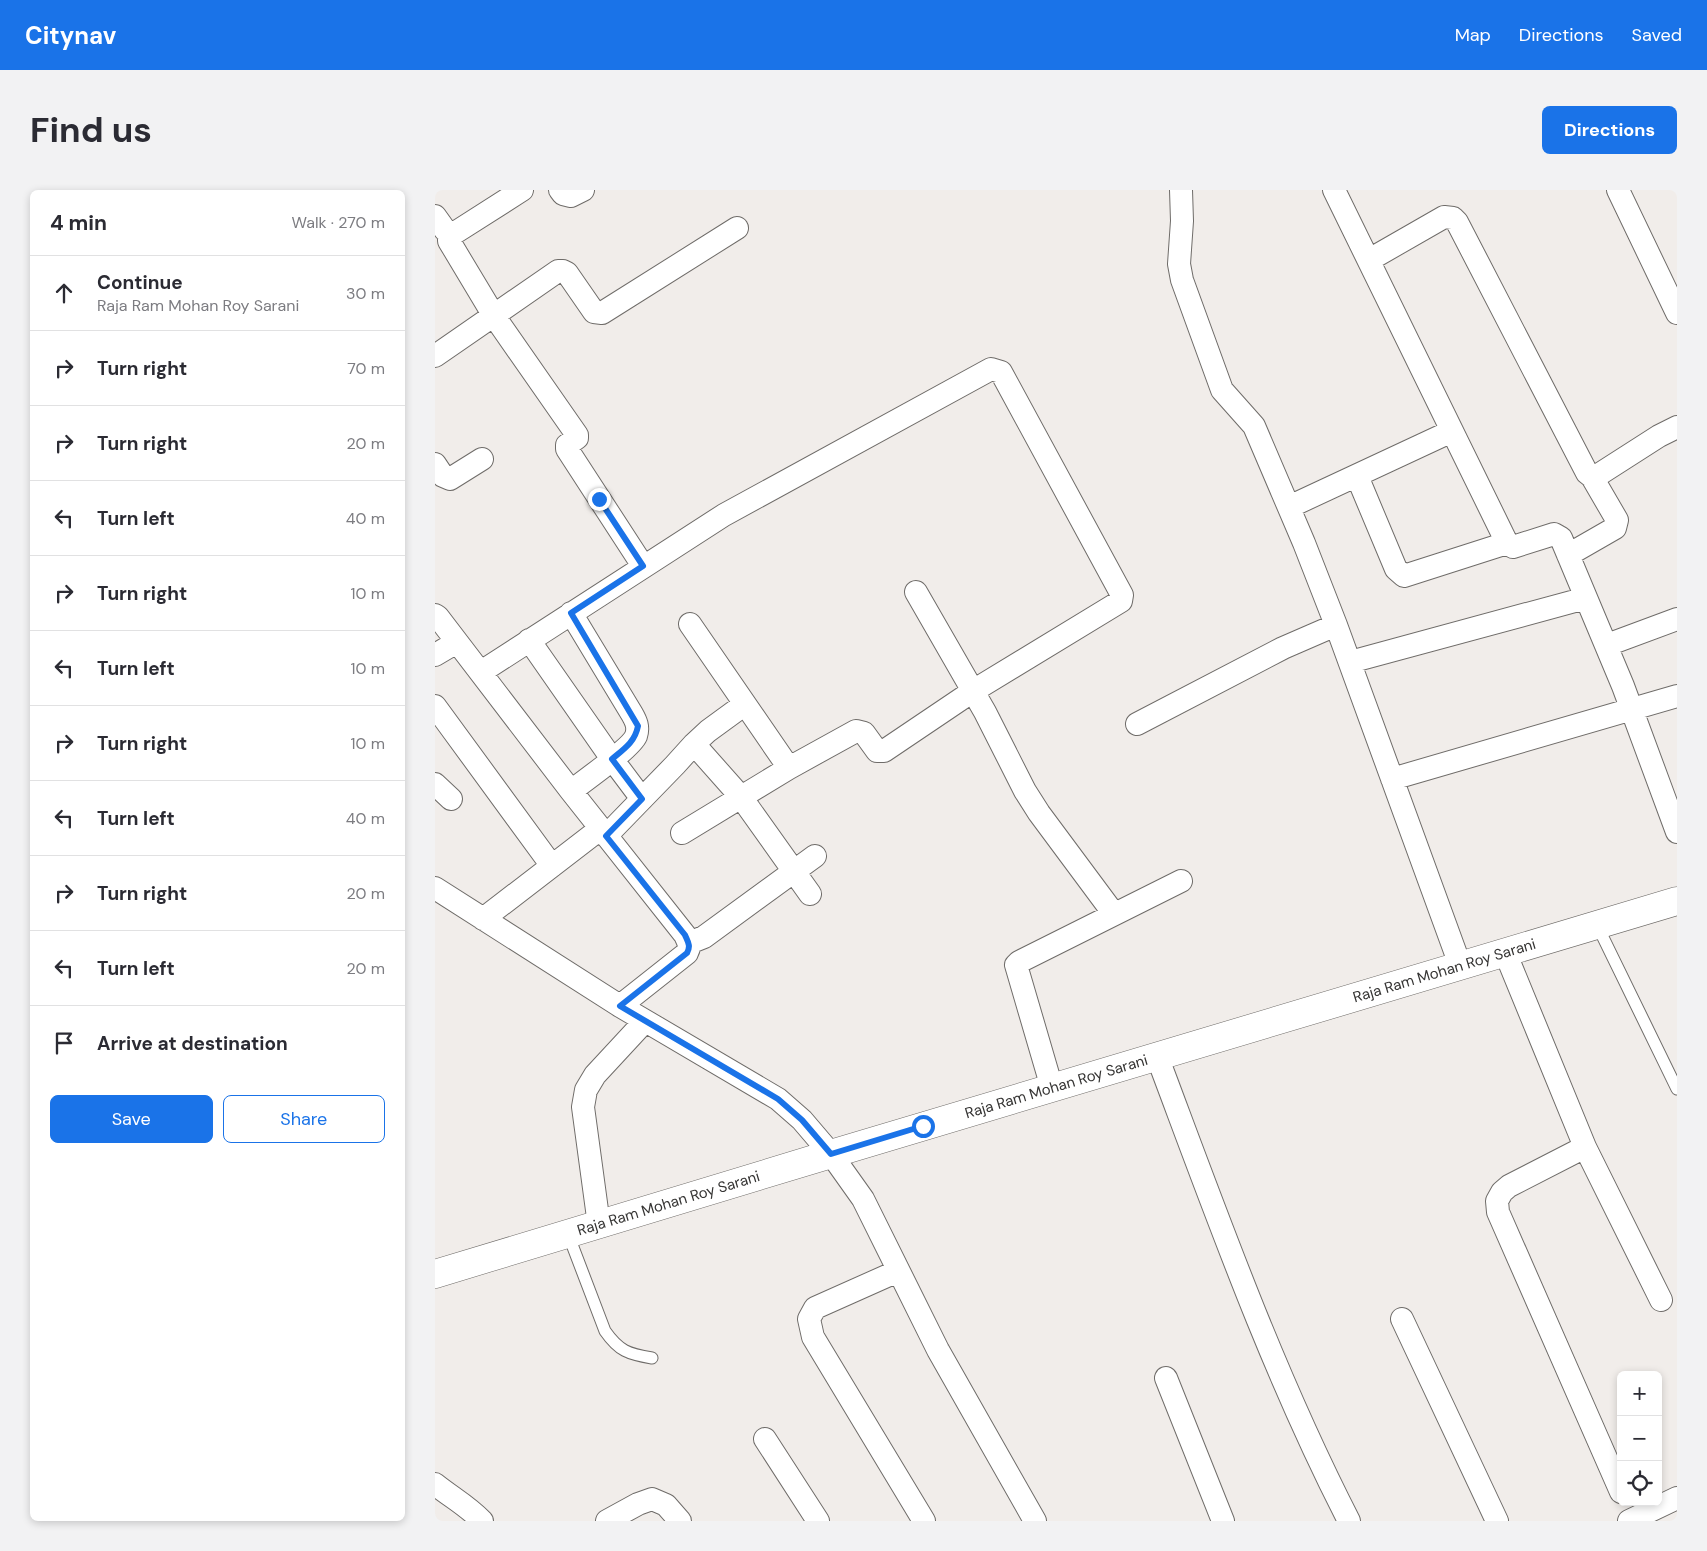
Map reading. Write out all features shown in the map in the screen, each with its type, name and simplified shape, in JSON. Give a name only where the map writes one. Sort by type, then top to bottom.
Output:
[{"type":"street","points":[[442,225],[453,234],[521,190]]},
{"type":"street","points":[[561,190],[563,194],[571,196],[583,190]]},
{"type":"street","points":[[1181,190],[1182,221],[1179,264],[1182,280],[1222,390],[1254,426],[1289,507],[1350,662],[1460,965]]},
{"type":"street","points":[[1335,190],[1507,543],[1513,547],[1554,534],[1561,538],[1607,645],[1677,832]]},
{"type":"street","points":[[1618,190],[1677,313]]},
{"type":"street","points":[[1369,260],[1444,218],[1453,218],[1457,222],[1587,473],[1592,477],[1617,520],[1615,528],[1568,555]]},
{"type":"street","points":[[442,225],[449,241],[494,316],[577,435],[577,438],[567,446],[567,449],[643,566]]},
{"type":"street","points":[[435,356],[558,271],[567,273],[594,312],[602,313],[737,228]]},
{"type":"street","points":[[481,672],[724,515],[991,369],[1001,372],[1122,595],[1121,601],[973,691],[884,751],[877,751],[864,733],[856,731],[789,768],[682,833]]},
{"type":"street","points":[[1592,477],[1595,477],[1659,436],[1677,427]]},
{"type":"street","points":[[1289,507],[1452,431]]},
{"type":"street","points":[[435,464],[443,476],[450,479],[482,459]]},
{"type":"street","points":[[1357,476],[1393,563],[1396,569],[1404,576],[1507,543]]},
{"type":"street","points":[[916,592],[973,691],[1029,798],[1114,914]]},
{"type":"street","points":[[1350,662],[1587,598]]},
{"type":"street","points":[[571,613],[638,726],[636,736],[627,746],[571,791]]},
{"type":"street","points":[[435,615],[438,616],[571,791],[685,935],[689,943],[687,953],[620,1006]]},
{"type":"street","points":[[1607,645],[1677,619]]},
{"type":"street","points":[[691,624],[789,768]]},
{"type":"street","points":[[1137,724],[1283,648],[1336,625]]},
{"type":"street","points":[[529,640],[642,799]]},
{"type":"street","points":[[435,655],[457,642]]},
{"type":"street","points":[[1392,779],[1677,696]]},
{"type":"street","points":[[483,919],[552,866],[603,832],[642,799],[708,731],[745,704]]},
{"type":"street","points":[[435,706],[552,866]]},
{"type":"street","points":[[694,744],[741,797],[810,894]]},
{"type":"street","points":[[689,943],[704,937],[815,856]]},
{"type":"street","points":[[1052,1088],[1016,965],[1181,881]]},
{"type":"street","points":[[435,888],[620,1006],[778,1099],[802,1120],[831,1154],[863,1199],[938,1350],[1035,1521]]},
{"type":"street","name":"Raja Ram Mohan Roy Sarani","points":[[435,1274],[1677,901]]},
{"type":"street","points":[[1505,952],[1585,1147],[1661,1300]]},
{"type":"street","points":[[599,1224],[583,1107],[586,1090],[595,1075],[645,1021]]},
{"type":"street","points":[[1157,1056],[1271,1355],[1300,1421],[1349,1521]]},
{"type":"street","points":[[1585,1147],[1509,1186],[1497,1201],[1498,1212],[1617,1483]]},
{"type":"street","points":[[898,1271],[815,1308],[809,1319],[813,1337],[924,1521]]},
{"type":"street","points":[[1402,1318],[1497,1521]]},
{"type":"street","points":[[1166,1378],[1223,1521]]},
{"type":"street","points":[[765,1439],[818,1521]]},
{"type":"street","points":[[435,1484],[466,1505],[482,1521]]},
{"type":"street","points":[[1629,1514],[1677,1498]]},
{"type":"street","points":[[607,1521],[637,1504],[652,1499],[666,1505],[679,1521]]},
{"type":"lane","points":[[1597,925],[1677,1089]]},
{"type":"lane","points":[[568,1234],[605,1331],[614,1344],[625,1352],[652,1358]]},
{"type":"route","points":[[599,499],[643,566],[571,613],[638,726],[636,736],[612,759],[642,799],[606,836],[685,935],[689,943],[687,953],[620,1006],[778,1099],[802,1120],[831,1154],[923,1126]]}]
